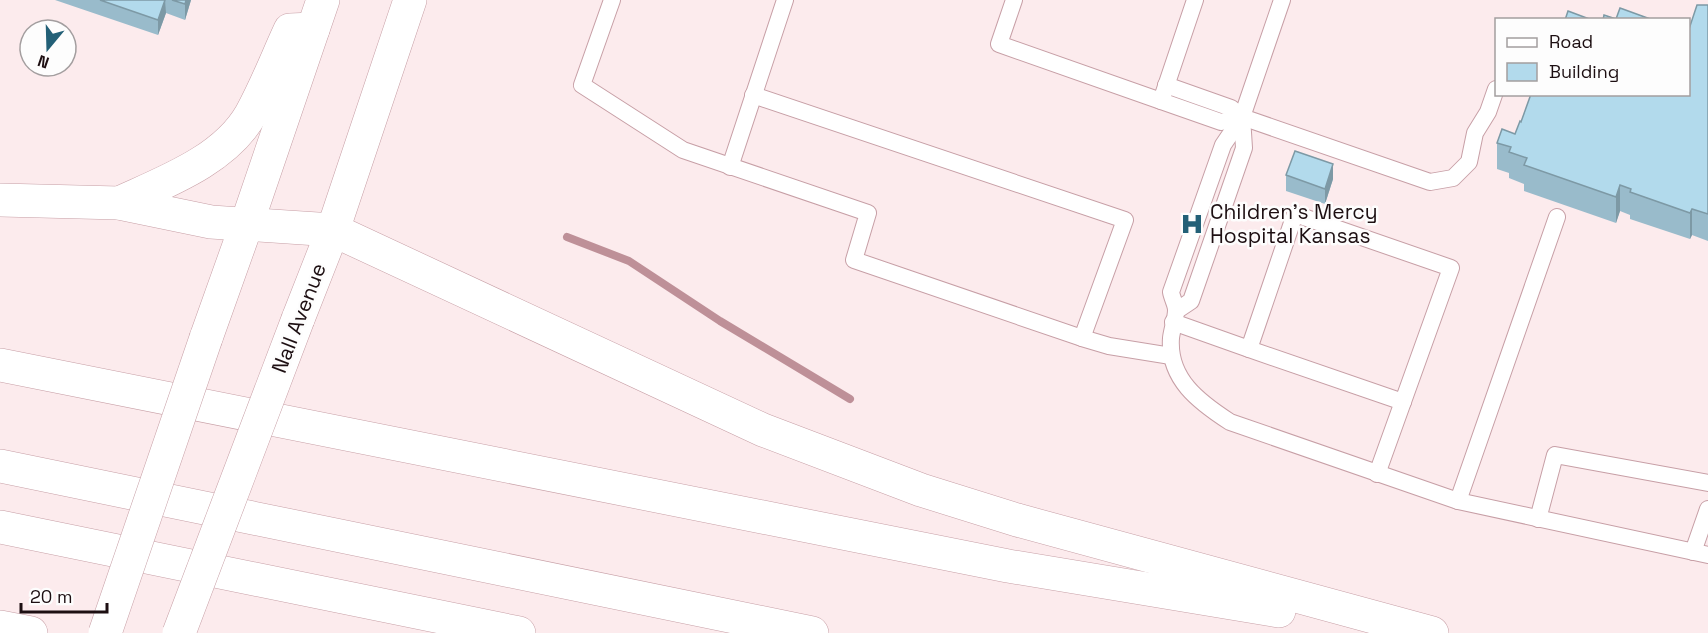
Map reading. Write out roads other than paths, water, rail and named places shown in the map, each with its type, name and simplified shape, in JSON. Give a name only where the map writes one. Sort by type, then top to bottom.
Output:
[{"type":"main road","name":"Nall Avenue","points":[[179,633],[333,230],[410,0]]},
{"type":"main road","points":[[119,203],[183,174],[226,145],[250,115],[290,30],[318,14]]},
{"type":"main road","points":[[105,633],[318,14]]},
{"type":"main road","points":[[0,200],[119,203],[211,222],[333,230],[763,429],[921,490],[1017,520],[1432,633]]},
{"type":"main road","points":[[0,365],[1008,566],[1414,633]]},
{"type":"main road","points":[[0,466],[812,633]]},
{"type":"main road","points":[[0,527],[519,633]]},
{"type":"main road","points":[[0,627],[31,633]]},
{"type":"lane","points":[[612,0],[582,85],[683,150],[868,213],[854,260],[1082,338],[1109,346],[1171,357]]},
{"type":"lane","points":[[730,166],[785,0]]},
{"type":"lane","points":[[1014,0],[999,44],[1164,93],[1231,108],[1242,117],[1430,182],[1453,178],[1469,162],[1476,133],[1495,94]]},
{"type":"lane","points":[[1164,93],[1196,0]]},
{"type":"lane","points":[[1282,0],[1242,117],[1244,148],[1191,301],[1174,317],[1171,357],[1179,376],[1189,391],[1203,405],[1230,422],[1458,501],[1701,554],[1708,509]]},
{"type":"lane","points":[[753,95],[1125,220],[1082,338]]},
{"type":"lane","points":[[1249,349],[1295,214],[1451,268],[1377,474]]},
{"type":"lane","points":[[1458,501],[1557,217]]},
{"type":"lane","points":[[1174,317],[1249,349],[1403,402]]},
{"type":"lane","points":[[1538,519],[1556,455],[1708,483]]},
{"type":"waterway","points":[[567,237],[629,261],[720,321],[850,399]]},
{"type":"place","name":"Children's Mercy Hospital Kansas","points":[[1192,224]]}]
